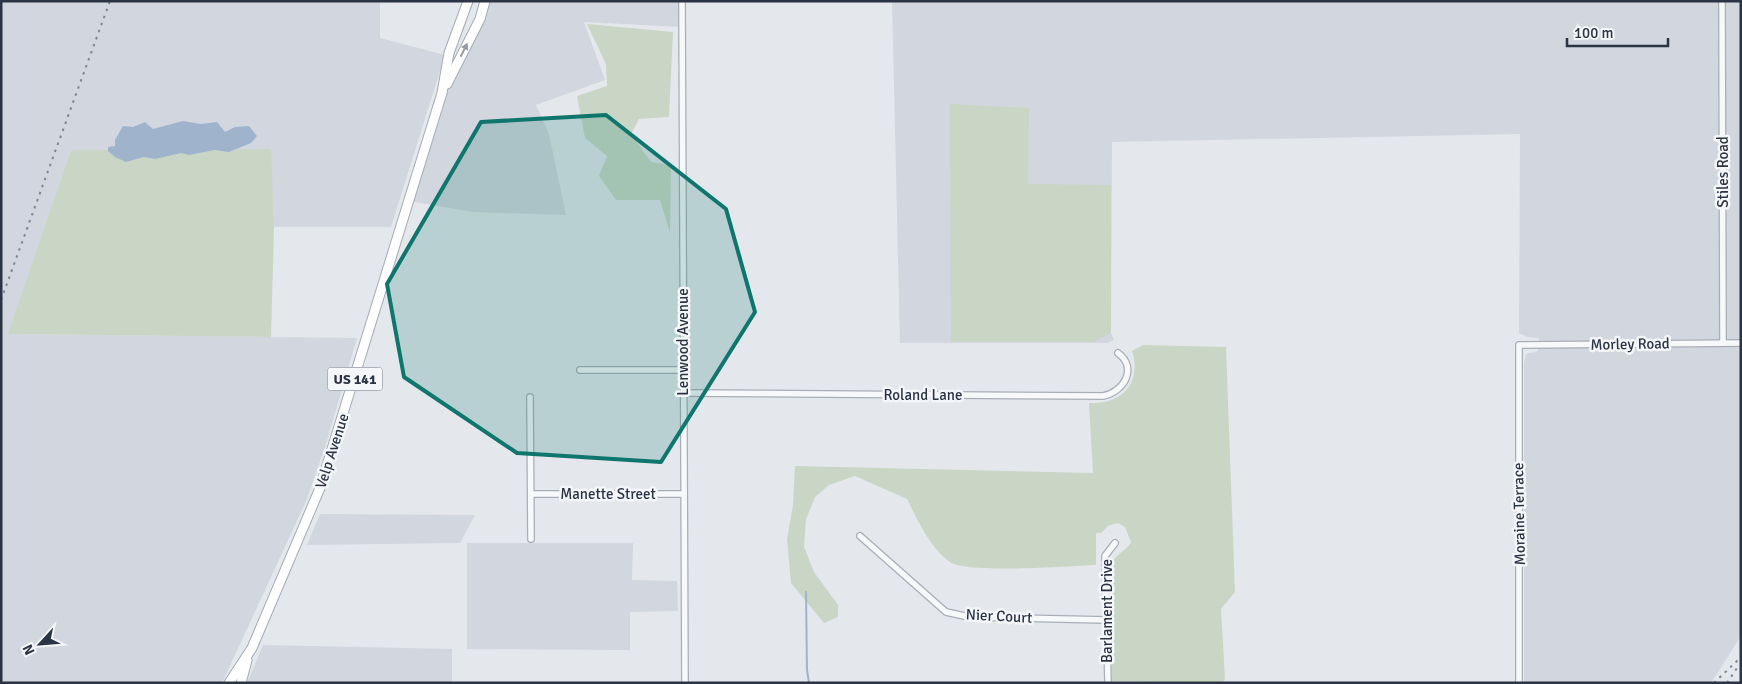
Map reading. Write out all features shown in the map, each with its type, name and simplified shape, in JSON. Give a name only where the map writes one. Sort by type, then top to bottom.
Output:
[{"type":"main road","name":"Velp Avenue","points":[[241,683],[247,657],[320,488],[442,93],[449,53],[468,1]]},
{"type":"main road","name":"Velp Avenue","points":[[442,93],[480,19],[485,1]]},
{"type":"main road","name":"Velp Avenue","points":[[229,683],[247,657]]},
{"type":"street","name":"Lenwood Avenue","points":[[682,1],[685,683]]},
{"type":"street","name":"Stiles Road","points":[[1722,1],[1723,343]]},
{"type":"street","name":"Morley Road","points":[[1519,345],[1741,343]]},
{"type":"street","name":"Moraine Terrace","points":[[1519,345],[1519,683]]},
{"type":"street","name":"Roland Lane","points":[[684,393],[1103,396],[1121,387],[1127,376],[1125,361],[1118,353]]},
{"type":"street","points":[[580,370],[684,370]]},
{"type":"street","points":[[530,397],[531,538]]},
{"type":"street","name":"Manette Street","points":[[532,494],[684,494]]},
{"type":"street","name":"Nier Court","points":[[860,536],[946,612],[969,617],[1107,620]]},
{"type":"street","name":"Barlament Drive","points":[[1108,683],[1106,556],[1115,543]]},
{"type":"highlighted area","points":[[606,115],[726,209],[755,312],[661,462],[517,453],[404,377],[387,284],[481,122]]},
{"type":"shaded area","points":[[1,1],[380,1],[380,38],[445,55],[391,227],[274,227],[270,149],[71,150],[9,334],[357,338],[326,444],[307,499],[222,683],[1,683]]},
{"type":"shaded area","points":[[485,1],[682,1],[682,27],[584,22],[605,80],[536,105],[549,134],[566,215],[472,212],[409,201],[442,93]]},
{"type":"shaded area","points":[[892,1],[1741,1],[1741,636],[1711,683],[1524,683],[1524,364],[1526,354],[1538,351],[1539,338],[1528,337],[1519,333],[1520,134],[1112,142],[1111,333],[1114,340],[1107,343],[900,343]]},
{"type":"shaded area","points":[[320,514],[475,515],[460,543],[307,545]]},
{"type":"shaded area","points":[[467,543],[633,543],[632,580],[677,581],[678,611],[630,612],[630,650],[467,649]]},
{"type":"shaded area","points":[[263,645],[452,649],[452,683],[247,683]]},
{"type":"green space","points":[[587,24],[673,32],[669,117],[639,119],[631,134],[651,162],[671,165],[670,233],[660,200],[616,200],[599,176],[607,156],[585,138],[577,96],[607,86],[606,64]]},
{"type":"green space","points":[[950,104],[1029,108],[1028,184],[1111,185],[1111,333],[1093,342],[951,342]]},
{"type":"green space","points":[[271,149],[274,227],[271,337],[8,334],[71,150]]},
{"type":"green space","points":[[1143,345],[1226,347],[1235,592],[1221,609],[1225,679],[1222,683],[1112,681],[1111,566],[1131,542],[1125,527],[1118,523],[1108,526],[1101,533],[1096,533],[1096,565],[1043,568],[977,568],[961,566],[950,562],[936,549],[907,499],[855,476],[829,485],[815,497],[806,519],[804,547],[814,572],[838,605],[838,617],[824,623],[791,583],[787,539],[793,505],[795,466],[1093,473],[1089,403],[1101,403],[1111,400],[1127,390],[1134,373],[1132,351]]},
{"type":"water","points":[[183,121],[201,124],[217,122],[225,132],[235,127],[249,126],[257,136],[251,143],[229,152],[215,150],[189,155],[181,153],[155,159],[144,157],[126,162],[108,151],[108,147],[115,146],[115,140],[123,126],[133,127],[145,122],[153,129]]},
{"type":"waterway","points":[[806,592],[807,670],[809,683]]},
{"type":"railway","points":[[1,300],[110,1]]},
{"type":"railway","points":[[1714,683],[1741,657]]},
{"type":"railway","points":[[1727,683],[1737,668]]}]
